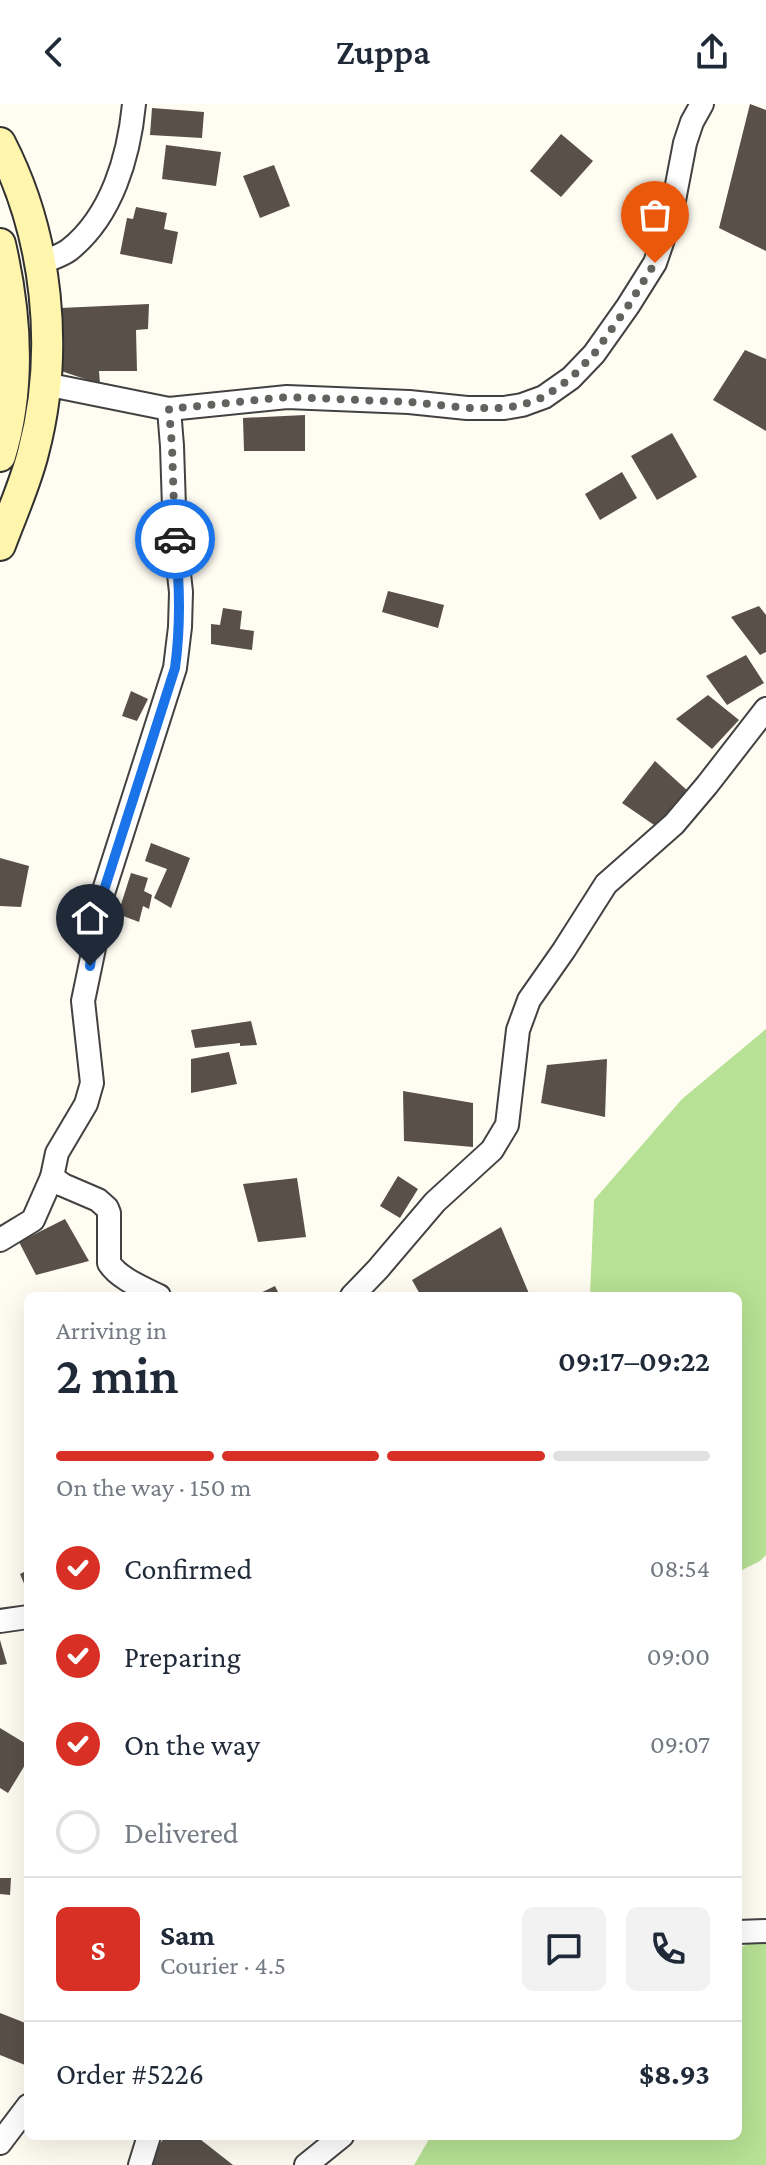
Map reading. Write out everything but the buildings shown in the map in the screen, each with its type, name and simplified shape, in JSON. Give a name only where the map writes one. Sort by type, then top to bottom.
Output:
[{"type":"main road","points":[[0,143],[22,191],[33,227],[46,316],[45,384],[34,453],[11,484],[0,545]]},
{"type":"main road","points":[[0,244],[6,301],[14,338],[8,425],[0,456]]},
{"type":"street","points":[[40,263],[67,252],[100,216],[129,143],[134,104]]},
{"type":"street","points":[[45,384],[169,409],[287,397],[504,408],[544,397],[571,378],[594,354],[655,263],[671,216],[685,143],[702,104]]},
{"type":"street","points":[[0,1240],[33,1220],[52,1177],[57,1153],[86,1104],[92,1083],[83,1001],[98,909],[175,668],[180,627],[181,592],[175,538],[169,409]]},
{"type":"street","points":[[356,1292],[435,1202],[492,1150],[507,1125],[518,1030],[528,1002],[606,884],[674,824],[766,709]]},
{"type":"street","points":[[52,1177],[103,1204],[109,1213],[109,1263],[112,1268],[152,1292]]},
{"type":"street","points":[[0,1621],[24,1618]]},
{"type":"street","points":[[742,1932],[766,1931]]},
{"type":"street","points":[[0,2143],[24,2111]]},
{"type":"street","points":[[140,2165],[148,2140]]},
{"type":"street","points":[[306,2165],[337,2140]]},
{"type":"green space","points":[[766,1029],[766,1555],[742,1570],[742,1292],[590,1292],[594,1200],[682,1099]]},
{"type":"green space","points":[[766,1934],[766,2165],[414,2165],[429,2140],[742,2140],[742,1947]]},
{"type":"way so far","points":[[175,539],[169,409],[287,397],[409,402],[467,408],[522,405],[544,397],[571,378],[594,354],[655,263]]},
{"type":"route","points":[[90,966],[98,909],[175,668],[181,592],[175,539]]}]
